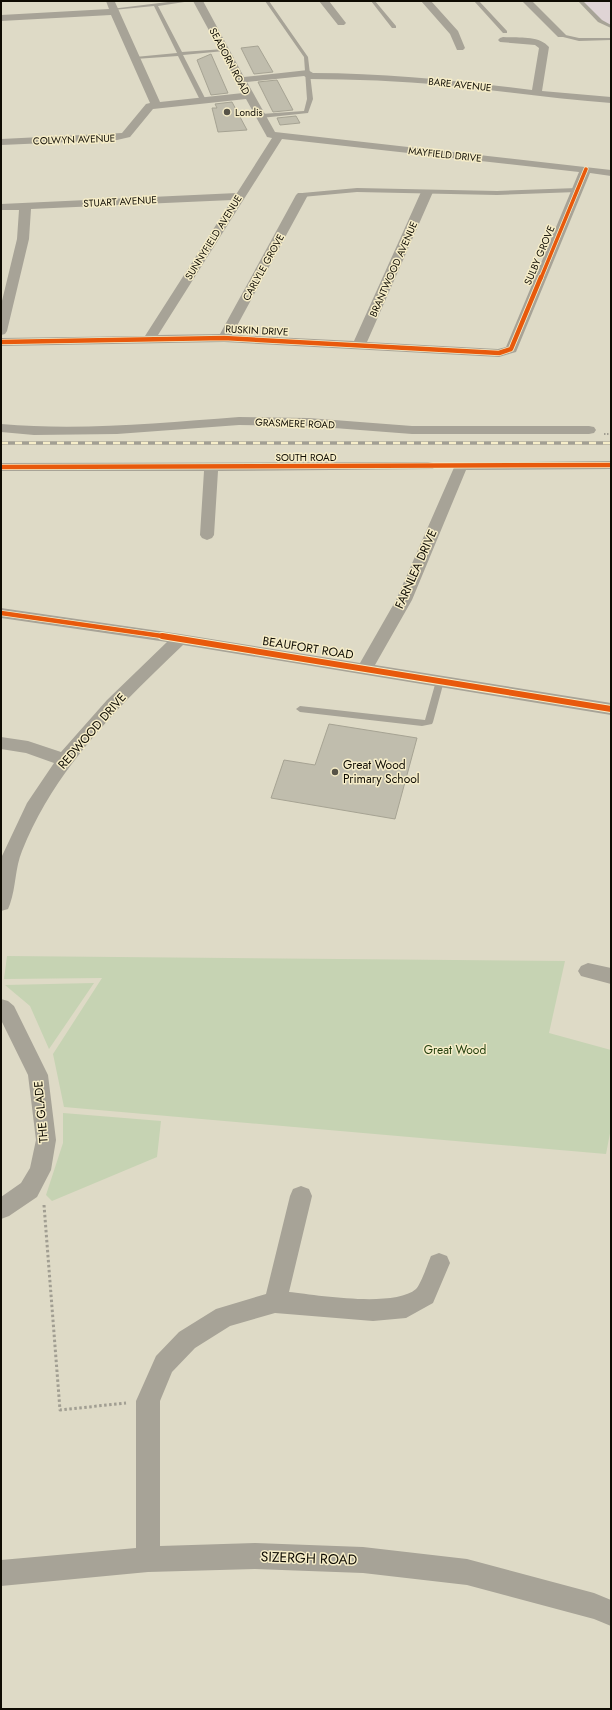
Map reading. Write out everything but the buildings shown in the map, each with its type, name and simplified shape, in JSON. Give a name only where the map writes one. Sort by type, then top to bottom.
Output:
[{"type":"street","name":"SEABORN ROAD","points":[[198,1],[271,135],[278,137]]},
{"type":"street","points":[[324,1],[341,23]]},
{"type":"street","points":[[426,1],[456,33],[460,48]]},
{"type":"street","points":[[527,1],[561,35]]},
{"type":"street","points":[[1,18],[112,7],[156,104],[249,96]]},
{"type":"street","points":[[504,36],[537,42],[544,47],[537,93]]},
{"type":"street","name":"BARE AVENUE","points":[[241,80],[308,74],[374,76],[611,100]]},
{"type":"street","name":"COLWYN AVENUE","points":[[1,142],[117,138],[126,135],[150,106],[156,104]]},
{"type":"street","name":"MAYFIELD DRIVE","points":[[278,137],[586,169],[611,173]]},
{"type":"street","name":"SUNNYFIELD AVENUE","points":[[150,338],[239,196],[278,137]]},
{"type":"street","name":"SULBY GROVE","points":[[511,349],[586,169]]},
{"type":"street","name":"BRANTWOOD AVENUE","points":[[359,345],[427,192]]},
{"type":"street","name":"STUART AVENUE","points":[[1,207],[239,196]]},
{"type":"street","name":"CARLYLE GROVE","points":[[224,338],[302,196]]},
{"type":"street","points":[[1,331],[5,300],[23,239],[25,206]]},
{"type":"street","name":"RUSKIN DRIVE","points":[[1,342],[150,338],[224,338],[499,353],[511,349]]},
{"type":"street","name":"GRASMERE ROAD","points":[[1,428],[34,431],[117,430],[239,421],[308,422],[412,430],[589,430]]},
{"type":"street","name":"FARNLEA DRIVE","points":[[365,668],[404,600],[461,466],[611,465]]},
{"type":"street","name":"SOUTH ROAD","points":[[1,468],[428,466]]},
{"type":"street","points":[[207,535],[211,467]]},
{"type":"street","name":"BEAUFORT ROAD","points":[[1,613],[365,668],[611,709]]},
{"type":"street","name":"REDWOOD DRIVE","points":[[1,904],[6,890],[10,859],[32,809],[65,760],[131,685],[180,639]]},
{"type":"street","points":[[1,743],[28,747],[65,760]]},
{"type":"street","points":[[588,972],[611,976]]},
{"type":"street","name":"THE GLADE","points":[[1,1007],[7,1012],[38,1075],[46,1140],[40,1170],[29,1190],[1,1209]]},
{"type":"street","points":[[275,1302],[301,1196]]},
{"type":"street","points":[[148,1558],[148,1401],[164,1364],[187,1340],[224,1317],[275,1302],[373,1310],[406,1307],[425,1296],[439,1263]]},
{"type":"street","name":"SIZERGH ROAD","points":[[1,1573],[148,1558],[278,1556],[363,1560],[460,1571],[594,1606],[611,1613]]},
{"type":"lane","points":[[112,7],[189,1]]},
{"type":"lane","points":[[261,116],[306,112],[310,99],[306,57],[267,1]]},
{"type":"lane","points":[[373,1],[394,27]]},
{"type":"lane","points":[[476,1],[504,36]]},
{"type":"lane","points":[[580,1],[600,20],[611,27]]},
{"type":"lane","points":[[155,4],[204,100]]},
{"type":"lane","points":[[561,35],[566,38],[576,39],[611,39]]},
{"type":"lane","points":[[135,58],[224,50]]},
{"type":"lane","points":[[302,196],[357,190],[497,193],[577,190]]},
{"type":"lane","points":[[300,709],[422,723],[429,722],[440,681]]},
{"type":"path","points":[[29,1190],[44,1196],[60,1410],[148,1401]]},
{"type":"shaded area","points":[[580,1],[611,1],[611,27],[600,21]]},
{"type":"green space","name":"Great Wood","points":[[7,956],[565,961],[549,1033],[611,1050],[611,1128],[606,1154],[64,1107],[53,1054],[102,978],[4,979]]},
{"type":"green space","points":[[94,983],[49,1049],[30,1006],[5,985]]},
{"type":"green space","points":[[63,1113],[161,1121],[157,1157],[52,1201],[46,1195],[63,1143]]},
{"type":"railway","points":[[1,443],[611,443]]},
{"type":"cycle path","points":[[1,342],[224,338],[499,353],[511,349],[586,169]]},
{"type":"cycle path","points":[[1,467],[611,465]]},
{"type":"cycle path","points":[[1,613],[180,639],[611,709]]},
{"type":"place","name":"Londis","points":[[227,112]]},
{"type":"place","name":"Great Wood Primary School","points":[[335,772]]}]
